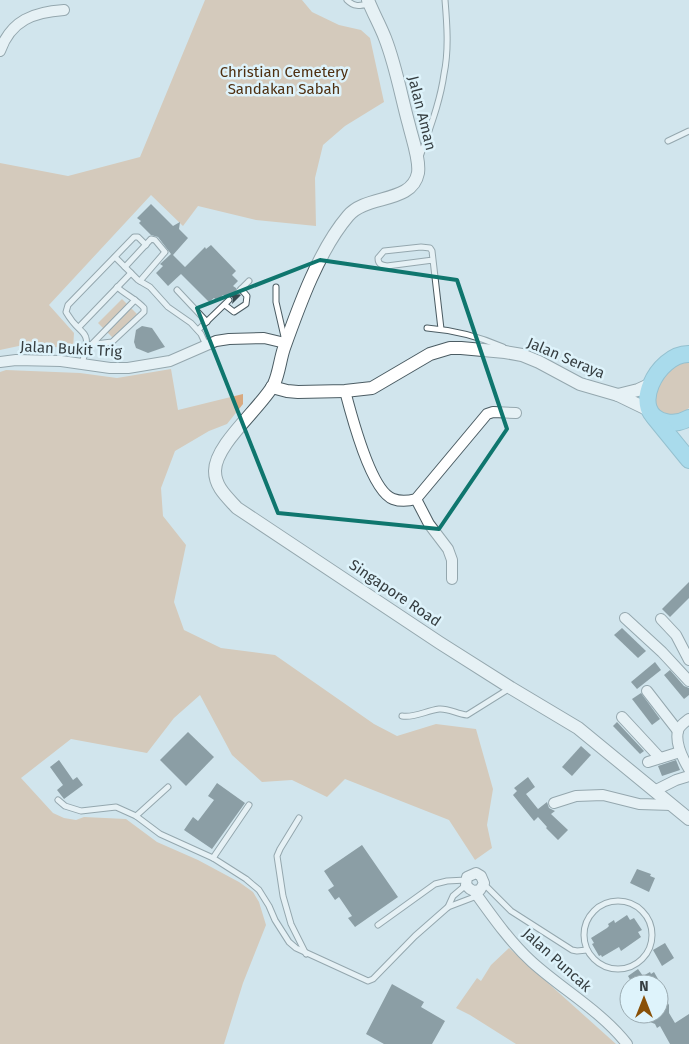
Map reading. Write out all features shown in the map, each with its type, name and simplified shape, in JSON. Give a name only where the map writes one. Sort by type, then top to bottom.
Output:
[{"type":"highway","points":[[688,353],[674,357],[659,370],[651,384],[648,398],[651,411],[689,460]]},
{"type":"highway","points":[[651,411],[663,422],[679,423],[689,418]]},
{"type":"street","name":"Jalan Aman","points":[[272,387],[294,318],[320,258],[348,215],[358,207],[402,193],[409,189],[416,180],[418,164],[414,142],[388,46],[369,2]]},
{"type":"street","points":[[0,51],[6,36],[20,22],[46,11],[64,10]]},
{"type":"street","name":"Jalan Bukit Trig","points":[[0,362],[46,360],[110,368],[128,368],[170,361],[216,341],[264,338],[286,343]]},
{"type":"street","name":"Jalan Seraya","points":[[272,387],[287,391],[345,391],[372,388],[430,354],[450,348],[522,355],[580,384],[618,395],[651,411]]},
{"type":"street","name":"Jalan Seraya","points":[[618,395],[638,390],[651,384]]},
{"type":"street","name":"Singapore Road","points":[[272,387],[221,451],[215,470],[216,481],[220,491],[237,508],[511,688],[578,728],[672,805]]},
{"type":"street","points":[[345,391],[352,417],[375,481],[392,499],[406,501],[416,499],[455,454],[482,418],[493,412],[516,413]]},
{"type":"street","points":[[416,499],[429,524],[448,549],[452,560],[452,579]]},
{"type":"street","points":[[625,618],[662,652],[689,681]]},
{"type":"street","points":[[661,620],[676,635],[689,660]]},
{"type":"street","points":[[647,690],[678,731],[680,752],[689,769]]},
{"type":"street","points":[[622,717],[660,758]]},
{"type":"street","points":[[678,731],[689,719]]},
{"type":"street","points":[[648,762],[680,752]]},
{"type":"street","points":[[654,791],[689,776]]},
{"type":"street","points":[[554,803],[576,796],[603,796],[639,804],[672,805],[689,820]]},
{"type":"street","points":[[476,873],[481,876],[484,883],[480,890],[471,888],[470,875],[476,873]]},
{"type":"street","name":"Jalan Puncak","points":[[471,888],[518,948],[574,997],[615,1029],[627,1044]]},
{"type":"lane","points":[[347,0],[352,5],[358,6],[369,2]]},
{"type":"lane","points":[[418,164],[438,102],[445,73],[447,32],[445,0]]},
{"type":"lane","points":[[668,141],[689,131]]},
{"type":"lane","points":[[89,345],[85,334],[66,312],[68,305],[134,237],[138,237],[146,245]]},
{"type":"lane","points":[[125,267],[153,239],[165,252],[140,281]]},
{"type":"lane","points":[[433,260],[387,266],[381,265],[378,262],[378,258],[384,251],[426,246],[432,251],[441,329]]},
{"type":"lane","points":[[115,257],[140,281],[150,287],[168,308],[191,323],[198,330],[206,345]]},
{"type":"lane","points":[[79,327],[131,273]]},
{"type":"lane","points":[[198,330],[227,303],[234,312],[246,304],[247,296],[240,290],[249,281]]},
{"type":"lane","points":[[89,345],[108,343],[115,340],[144,312],[144,308],[117,287]]},
{"type":"lane","points":[[276,287],[276,302],[286,343]]},
{"type":"lane","points":[[177,290],[207,322]]},
{"type":"lane","points":[[82,364],[89,345],[135,300]]},
{"type":"lane","points":[[428,328],[441,329],[492,342],[522,355]]},
{"type":"lane","points":[[402,716],[411,717],[437,709],[445,709],[467,715],[511,688]]},
{"type":"lane","points":[[136,816],[168,786]]},
{"type":"lane","points":[[58,800],[65,806],[81,811],[116,806],[136,816],[160,834],[213,858],[246,879],[259,890],[289,942],[306,954],[371,981],[416,936],[471,888]]},
{"type":"lane","points":[[213,858],[249,806]]},
{"type":"lane","points":[[299,818],[277,856],[283,896],[306,954]]},
{"type":"lane","points":[[378,925],[435,884],[447,881],[471,888]]},
{"type":"lane","points":[[484,883],[511,911],[572,950],[587,950]]},
{"type":"lane","points":[[448,907],[453,896],[471,888]]},
{"type":"lane","points":[[614,900],[631,903],[645,913],[650,922],[653,933],[647,953],[637,964],[629,968],[617,970],[607,968],[596,962],[587,950],[583,931],[593,910],[603,904],[614,900]]},
{"type":"highlighted area","points":[[320,260],[457,280],[507,429],[439,529],[278,513],[197,308]]},
{"type":"green space","name":"Christian Cemetery Sandakan Sabah","points":[[205,0],[302,0],[312,12],[339,25],[361,30],[370,38],[384,102],[345,126],[323,145],[315,178],[316,226],[256,220],[198,206],[183,226],[151,195],[49,305],[74,333],[73,349],[28,344],[0,350],[0,163],[68,176],[140,157]]},
{"type":"green space","points":[[122,299],[137,314],[113,338],[98,323]]},
{"type":"green space","points":[[689,358],[689,408],[679,415],[668,417],[661,414],[655,406],[655,392],[670,366]]},
{"type":"green space","points":[[171,369],[178,410],[243,394],[243,404],[227,424],[209,431],[175,451],[161,488],[163,516],[186,545],[174,602],[184,630],[221,648],[275,655],[374,724],[397,736],[436,724],[476,729],[493,789],[487,825],[492,848],[475,860],[449,820],[345,779],[327,797],[292,780],[262,782],[232,755],[200,695],[174,718],[147,753],[71,739],[21,778],[53,813],[64,818],[76,820],[84,817],[126,819],[157,842],[198,860],[239,882],[253,892],[259,902],[266,925],[243,983],[224,1044],[0,1044],[0,372],[6,370],[80,373],[117,378]]},
{"type":"green space","points":[[509,948],[616,1044],[516,1044],[456,1008],[477,978],[481,981],[491,965]]},
{"type":"building","points":[[151,204],[173,226],[180,222],[179,229],[188,238],[173,255],[185,267],[205,247],[206,249],[211,245],[236,271],[232,275],[238,281],[233,286],[236,288],[236,294],[241,295],[232,304],[232,297],[223,295],[217,301],[214,298],[209,302],[181,274],[168,286],[156,273],[163,266],[160,264],[171,254],[158,237],[151,235],[139,223],[141,221],[137,218]]},
{"type":"building","points":[[142,326],[152,328],[165,347],[148,353],[136,348],[134,342],[136,330]]},
{"type":"building","points":[[689,582],[689,598],[670,617],[662,609]]},
{"type":"building","points":[[622,628],[646,651],[638,658],[614,635]]},
{"type":"building","points":[[655,662],[661,670],[637,689],[631,682]]},
{"type":"building","points":[[670,670],[684,686],[689,688],[689,695],[684,699],[664,675]]},
{"type":"building","points":[[641,693],[660,719],[652,725],[632,699]]},
{"type":"building","points":[[617,722],[644,751],[640,754],[613,726]]},
{"type":"building","points":[[188,732],[214,757],[186,786],[160,760]]},
{"type":"building","points":[[581,746],[591,755],[572,776],[562,767]]},
{"type":"building","points":[[59,760],[73,780],[77,777],[83,785],[64,799],[57,790],[63,785],[50,767]]},
{"type":"building","points":[[676,760],[680,770],[662,776],[658,766]]},
{"type":"building","points":[[528,777],[535,787],[526,794],[538,809],[547,802],[549,808],[555,811],[551,814],[568,830],[558,840],[538,817],[534,821],[513,795],[517,791],[514,788]]},
{"type":"building","points":[[217,783],[245,803],[212,849],[184,830],[193,817],[198,821],[214,800],[208,796]]},
{"type":"building","points":[[362,845],[398,897],[355,927],[348,918],[352,916],[339,897],[335,900],[328,890],[334,886],[324,871]]},
{"type":"building","points":[[637,869],[651,874],[650,876],[655,878],[649,892],[630,883]]},
{"type":"building","points":[[627,915],[630,920],[634,918],[642,930],[638,932],[641,937],[621,951],[619,947],[602,957],[601,955],[599,956],[592,944],[594,943],[591,938],[607,928],[608,924],[614,920],[615,923]]},
{"type":"building","points":[[665,943],[674,958],[662,966],[653,950]]},
{"type":"building","points":[[638,969],[642,974],[631,974]]},
{"type":"building","points":[[392,984],[424,1002],[421,1007],[445,1021],[432,1044],[384,1044],[366,1034]]},
{"type":"building","points":[[669,1013],[675,1023],[689,1014],[689,1044],[670,1044],[660,1026],[657,1028],[655,1024],[669,1024]]}]
